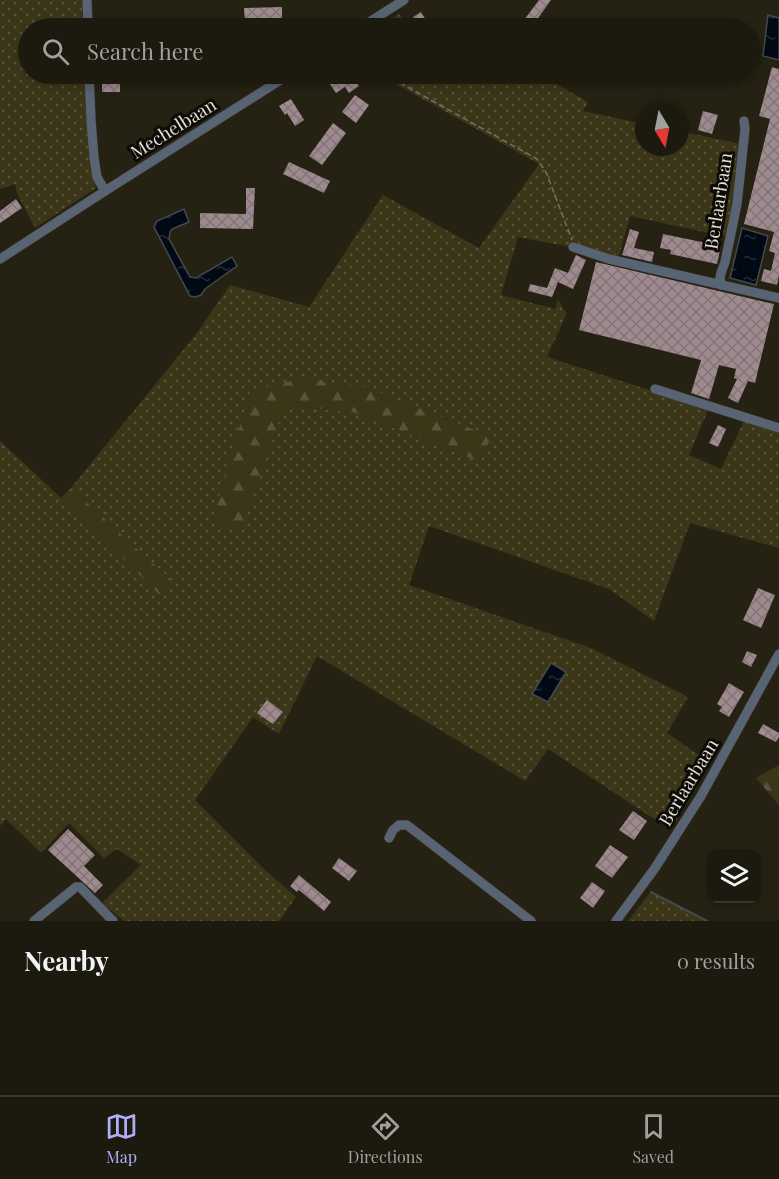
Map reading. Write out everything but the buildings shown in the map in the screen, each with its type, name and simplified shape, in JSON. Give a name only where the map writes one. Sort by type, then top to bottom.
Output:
[{"type":"street","points":[[87,0],[88,18]]},
{"type":"street","points":[[376,18],[404,0]]},
{"type":"street","points":[[89,84],[94,158],[97,177],[105,191]]},
{"type":"street","name":"Mechelbaan","points":[[0,259],[274,84]]},
{"type":"street","name":"Berlaarbaan","points":[[721,285],[721,273],[737,204],[744,121]]},
{"type":"street","points":[[574,248],[619,262],[779,298]]},
{"type":"street","points":[[655,389],[779,428]]},
{"type":"street","name":"Berlaarbaan","points":[[616,921],[655,868],[701,796],[779,654]]},
{"type":"street","points":[[389,838],[399,825],[407,825],[531,921]]},
{"type":"street","points":[[34,921],[76,887],[80,887],[114,921]]},
{"type":"path","points":[[402,84],[537,159],[546,172],[574,248]]},
{"type":"green space","points":[[0,0],[82,0],[83,18],[18,18],[18,84],[85,84],[89,160],[96,188],[35,228],[17,193],[15,184],[0,189]]},
{"type":"green space","points":[[396,84],[556,84],[588,102],[583,111],[635,122],[635,156],[689,156],[689,133],[740,144],[728,237],[630,216],[619,256],[518,237],[501,295],[555,309],[558,300],[562,305],[567,313],[547,357],[709,408],[689,455],[721,469],[745,419],[779,429],[779,548],[690,523],[654,621],[609,589],[429,526],[409,585],[591,648],[688,697],[667,733],[710,763],[671,830],[548,749],[525,781],[317,656],[279,734],[253,717],[195,800],[265,870],[296,897],[279,921],[124,921],[102,903],[141,865],[117,849],[104,858],[69,823],[41,853],[6,819],[0,826],[0,441],[160,595],[171,580],[71,488],[197,333],[230,285],[309,307],[383,195],[479,248],[539,164]],"holes":[[[366,387],[492,437],[478,461],[353,412],[285,405]]]},
{"type":"green space","points":[[300,379],[366,387],[492,437],[478,461],[353,412],[285,405],[240,533],[211,523],[250,391]]},
{"type":"green space","points":[[71,488],[171,580],[160,595],[61,498]]},
{"type":"green space","points":[[779,765],[779,805],[756,778]]},
{"type":"green space","points":[[651,892],[707,921],[628,921]]},
{"type":"water","points":[[768,15],[779,18],[779,60],[763,56]]},
{"type":"water","points":[[184,209],[189,222],[172,229],[169,239],[190,277],[196,278],[232,257],[237,266],[205,289],[201,295],[195,297],[190,296],[154,227],[157,221]]},
{"type":"water","points":[[742,228],[768,236],[756,285],[730,278]]},
{"type":"water","points":[[551,663],[566,672],[548,702],[532,694]]},
{"type":"waterway","points":[[651,892],[707,921]]}]
